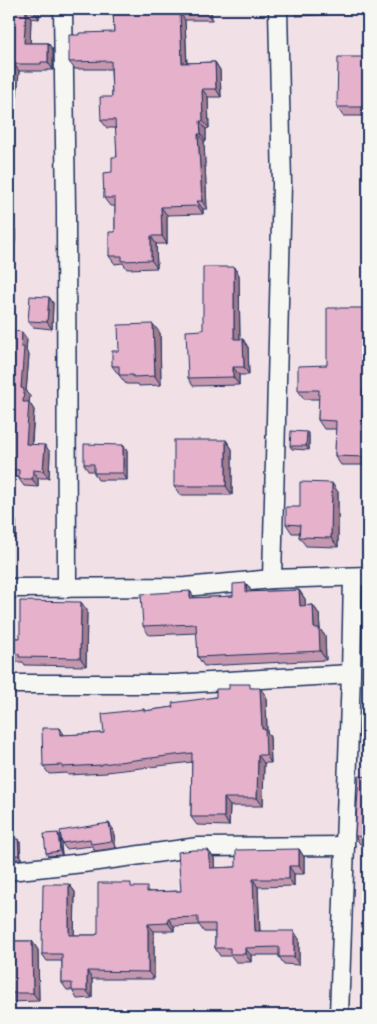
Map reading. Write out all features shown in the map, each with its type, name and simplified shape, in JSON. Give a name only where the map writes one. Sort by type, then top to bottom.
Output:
[{"type":"street","points":[[63,9],[66,208],[67,588]]},
{"type":"street","points":[[272,579],[282,184],[278,9]]},
{"type":"street","points":[[9,588],[185,587],[272,579],[360,576],[351,674],[345,846],[336,1015]]},
{"type":"street","points":[[9,684],[175,684],[351,674]]},
{"type":"street","points":[[9,871],[198,847],[345,846]]},
{"type":"building","points":[[9,9],[34,9],[34,11],[26,11],[24,43],[48,43],[48,62],[41,62],[41,64],[14,64],[12,89],[9,89]]},
{"type":"building","points":[[113,9],[206,9],[206,12],[180,13],[182,63],[215,62],[216,89],[202,89],[203,121],[200,121],[201,134],[198,134],[202,201],[197,201],[198,206],[161,207],[162,236],[151,236],[151,260],[122,261],[122,256],[109,256],[109,232],[115,232],[115,198],[104,198],[103,173],[112,172],[112,157],[117,157],[115,120],[101,120],[100,97],[112,97],[111,61],[69,62],[69,35],[114,32]]},
{"type":"building","points":[[338,57],[366,57],[368,107],[337,107]]},
{"type":"building","points":[[9,223],[11,223],[9,241]]},
{"type":"building","points":[[203,267],[234,267],[234,339],[243,339],[244,367],[233,367],[233,377],[188,378],[186,331],[203,330]]},
{"type":"building","points":[[30,296],[49,297],[47,322],[28,321]]},
{"type":"building","points":[[327,308],[368,308],[368,362],[364,362],[365,389],[363,389],[362,423],[368,423],[368,523],[365,523],[367,478],[364,478],[365,457],[335,456],[336,421],[318,420],[319,390],[298,390],[298,366],[327,365]]},
{"type":"building","points":[[153,324],[155,376],[133,377],[133,375],[119,375],[119,366],[112,366],[112,351],[119,351],[118,325]]},
{"type":"building","points":[[9,330],[22,332],[21,347],[24,347],[21,388],[24,389],[23,402],[29,402],[26,444],[45,445],[43,471],[33,470],[32,479],[19,479],[19,470],[10,469]]},
{"type":"building","points":[[291,431],[307,432],[306,446],[290,446]]},
{"type":"building","points":[[174,440],[226,440],[226,486],[174,486]]},
{"type":"building","points":[[84,444],[123,445],[123,473],[94,473],[94,464],[84,464]]},
{"type":"building","points":[[300,482],[332,483],[331,538],[299,537],[300,525],[286,524],[286,507],[300,507]]},
{"type":"building","points":[[9,514],[11,514],[11,533],[9,533]]},
{"type":"building","points":[[246,583],[246,592],[299,590],[300,606],[313,605],[314,628],[319,628],[320,651],[198,657],[196,624],[143,626],[141,594],[190,591],[190,598],[233,596],[233,584]]},
{"type":"building","points":[[20,601],[81,602],[80,658],[19,657],[19,654],[9,654],[9,638],[20,638]]},
{"type":"building","points":[[229,684],[250,684],[250,688],[260,688],[262,729],[265,729],[266,755],[258,755],[257,798],[224,798],[224,817],[191,817],[192,753],[102,765],[43,766],[42,728],[60,728],[60,735],[104,733],[102,714],[173,707],[172,703],[216,697],[216,689],[229,689]]},
{"type":"building","points":[[359,776],[368,777],[368,837],[355,836]]},
{"type":"building","points":[[109,823],[112,841],[91,844],[90,839],[62,843],[60,831]]},
{"type":"building","points":[[58,833],[60,851],[46,853],[44,834]]},
{"type":"building","points":[[9,839],[18,839],[19,855],[9,856]]},
{"type":"building","points":[[299,849],[299,866],[289,866],[289,879],[253,879],[255,931],[294,931],[294,957],[279,957],[279,947],[245,948],[245,954],[230,954],[230,948],[215,948],[215,924],[198,924],[198,917],[168,918],[168,923],[148,924],[148,972],[87,971],[87,991],[72,991],[72,983],[62,983],[62,954],[42,954],[43,884],[69,884],[69,935],[96,935],[98,934],[98,883],[131,883],[131,887],[147,887],[147,892],[181,891],[178,852],[208,850],[210,868],[236,867],[236,850]]},
{"type":"building","points":[[9,941],[32,941],[33,993],[9,993]]}]
